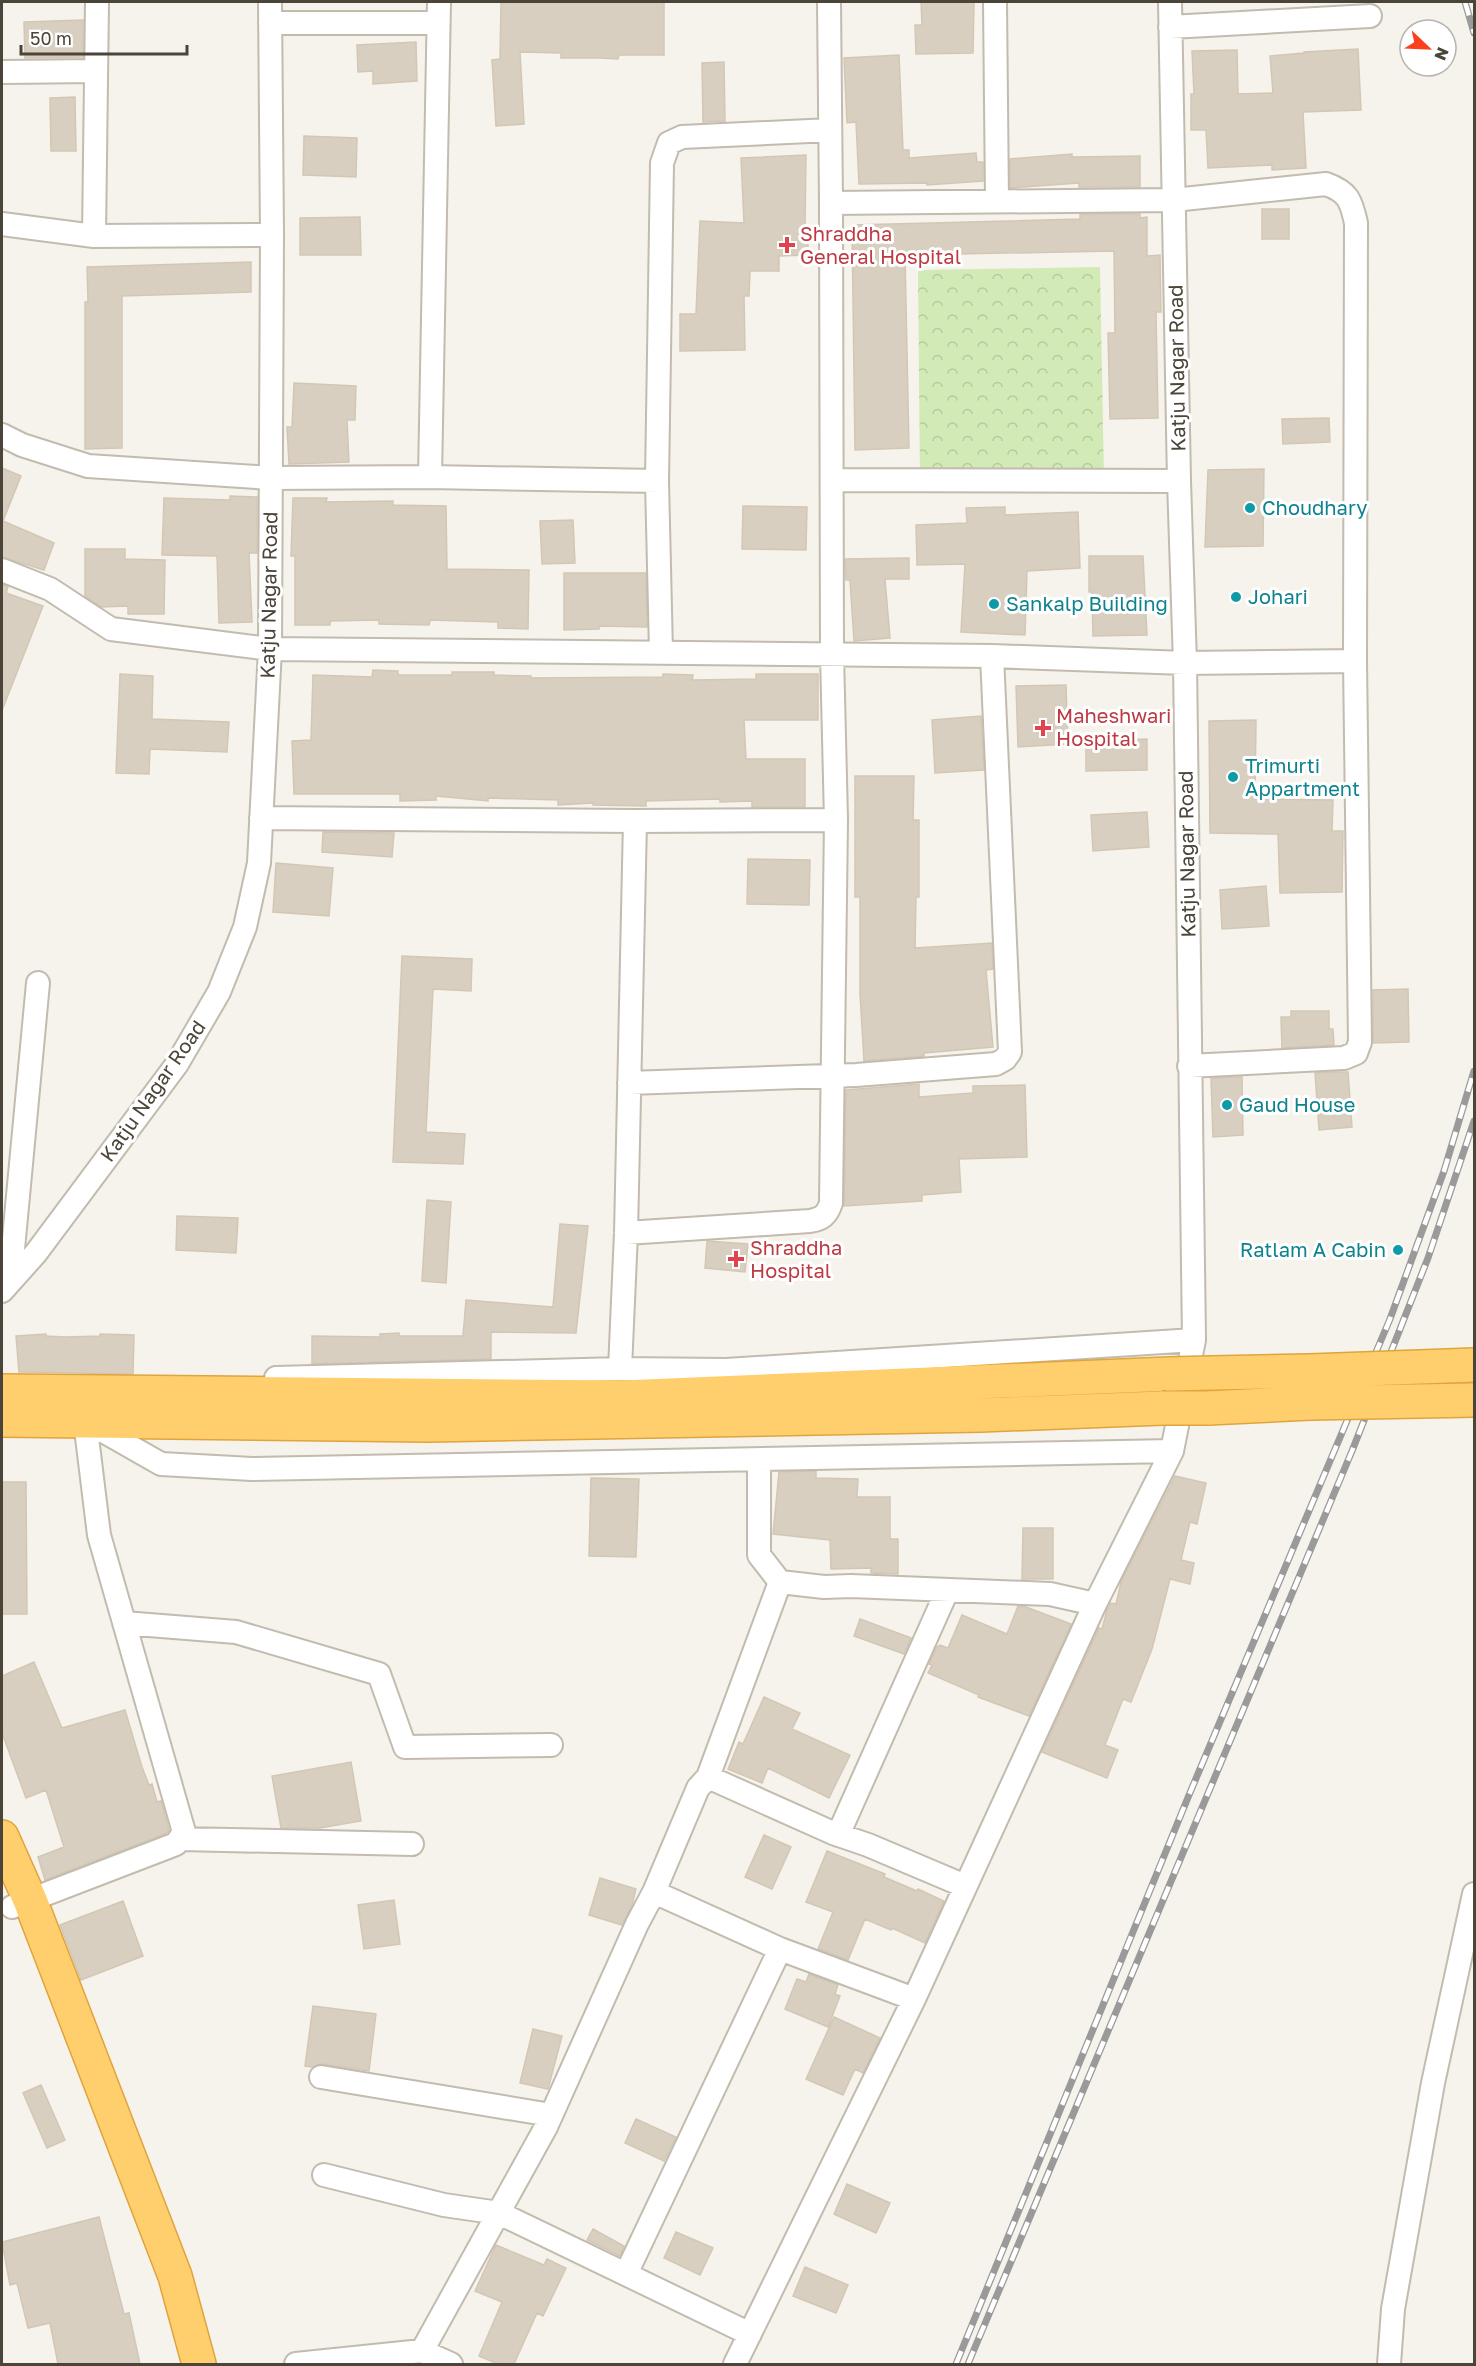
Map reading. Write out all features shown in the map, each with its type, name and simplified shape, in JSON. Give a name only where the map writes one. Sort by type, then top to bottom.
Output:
[{"type":"highway","points":[[2,1391],[88,1407],[429,1425],[1208,1408],[1310,1387],[1474,1365]]},
{"type":"highway","points":[[2,1420],[88,1407],[622,1397],[1213,1372],[1310,1387],[1474,1400]]},
{"type":"highway","points":[[2,1838],[14,1897],[159,2280],[181,2364]]},
{"type":"highway","points":[[14,1897],[175,2276],[199,2364]]},
{"type":"street","points":[[94,236],[97,2]]},
{"type":"street","points":[[626,1233],[810,1221],[828,1214],[831,1203],[836,820],[832,654],[829,2]]},
{"type":"street","points":[[995,2],[997,201]]},
{"type":"street","name":"Katju Nagar Road","points":[[735,2364],[914,1999],[1095,1604],[1172,1451],[1194,1340],[1185,663],[1179,481],[1170,2]]},
{"type":"street","points":[[1170,27],[1335,10],[1370,16]]},
{"type":"street","points":[[270,12],[439,12],[430,477]]},
{"type":"street","name":"Katju Nagar Road","points":[[6,1286],[36,1252],[177,1064],[219,992],[244,927],[259,863],[270,649],[272,235],[270,12]]},
{"type":"street","points":[[2,72],[96,71]]},
{"type":"street","points":[[661,652],[657,481],[662,164],[669,143],[682,137],[830,130]]},
{"type":"street","points":[[831,203],[1174,200],[1326,184],[1339,189],[1352,202],[1356,223],[1355,661],[1360,1042],[1356,1053],[1344,1058],[1190,1066]]},
{"type":"street","points":[[2,224],[94,236],[272,235]]},
{"type":"street","points":[[2,435],[22,445],[88,466],[271,478],[430,477],[657,481]]},
{"type":"street","points":[[832,480],[1179,481]]},
{"type":"street","points":[[2,570],[50,589],[97,622],[111,628],[270,649],[992,656],[1185,663],[1355,661]]},
{"type":"street","points":[[629,1083],[834,1075],[996,1064],[1005,1059],[1010,1052],[992,656]]},
{"type":"street","points":[[261,818],[836,820]]},
{"type":"street","points":[[620,1369],[626,1233],[635,820]]},
{"type":"street","points":[[6,1286],[38,983]]},
{"type":"street","points":[[88,1407],[194,1381],[620,1369],[726,1370],[1194,1340]]},
{"type":"street","points":[[88,1407],[161,1464],[252,1469],[759,1461],[1172,1451]]},
{"type":"street","points":[[14,1897],[176,1844],[184,1832],[99,1535],[88,1407]]},
{"type":"street","points":[[759,1461],[759,1555],[780,1582],[824,1587],[851,1586],[1050,1594],[1095,1604]]},
{"type":"street","points":[[422,2351],[500,2213],[551,2115],[632,1935],[654,1892],[698,1788],[708,1777],[780,1582]]},
{"type":"street","points":[[838,1835],[947,1591]]},
{"type":"street","points":[[124,1623],[236,1632],[379,1674],[405,1747],[550,1745]]},
{"type":"street","points":[[708,1777],[838,1835],[965,1886]]},
{"type":"street","points":[[181,1839],[412,1844]]},
{"type":"street","points":[[654,1892],[780,1949],[914,1999]]},
{"type":"street","points":[[1389,2364],[1393,2309],[1431,2094],[1474,1894]]},
{"type":"street","points":[[626,2274],[780,1949]]},
{"type":"street","points":[[321,2077],[551,2115]]},
{"type":"street","points":[[324,2175],[444,2205],[500,2213],[750,2334]]},
{"type":"street","points":[[296,2364],[422,2351],[451,2364]]},
{"type":"green space","points":[[1100,267],[1104,479],[920,486],[918,270]]},
{"type":"building","points":[[501,2],[664,2],[664,55],[619,55],[618,59],[561,58],[561,53],[520,52],[524,124],[496,126],[492,60],[500,59]]},
{"type":"building","points":[[921,2],[974,2],[973,53],[916,54],[915,25],[922,25]]},
{"type":"building","points":[[83,20],[83,57],[25,58],[24,22]]},
{"type":"building","points":[[416,42],[417,81],[373,84],[373,71],[358,72],[357,45]]},
{"type":"building","points":[[1358,49],[1361,110],[1303,112],[1306,168],[1272,170],[1272,165],[1208,168],[1206,130],[1191,130],[1191,94],[1194,94],[1192,51],[1237,50],[1238,94],[1273,93],[1270,56]]},
{"type":"building","points":[[899,55],[903,150],[909,150],[909,158],[976,153],[977,162],[983,162],[983,181],[927,185],[927,183],[859,184],[856,122],[847,123],[844,58]]},
{"type":"building","points":[[724,62],[725,121],[703,122],[702,63]]},
{"type":"building","points":[[75,97],[76,151],[51,151],[50,98]]},
{"type":"building","points":[[304,136],[357,138],[356,177],[303,175]]},
{"type":"building","points":[[1072,154],[1072,157],[1140,156],[1140,187],[1079,187],[1079,183],[1010,188],[1010,159]]},
{"type":"building","points":[[806,155],[805,226],[808,226],[808,255],[779,256],[779,271],[750,271],[749,296],[744,296],[745,350],[680,351],[680,314],[696,314],[700,221],[744,223],[741,158]]},
{"type":"building","points":[[1262,209],[1289,209],[1289,239],[1262,239]]},
{"type":"building","points":[[1080,214],[1140,214],[1140,218],[1147,217],[1147,256],[1160,255],[1161,312],[1156,312],[1158,418],[1110,419],[1108,333],[1115,333],[1114,251],[905,255],[909,448],[855,450],[852,225],[1080,219]]},
{"type":"building","points":[[360,217],[361,255],[300,255],[300,218]]},
{"type":"building","points":[[251,262],[251,292],[122,296],[122,448],[85,449],[87,267]]},
{"type":"building","points":[[294,383],[356,386],[355,420],[347,420],[349,462],[289,464],[287,427],[292,427]]},
{"type":"building","points":[[1329,418],[1330,442],[1283,444],[1282,419]]},
{"type":"building","points":[[2,468],[21,476],[3,521],[54,543],[44,570],[2,557]]},
{"type":"building","name":"Choudhary","points":[[1264,469],[1263,546],[1205,547],[1208,470]]},
{"type":"building","points":[[230,496],[257,497],[257,553],[249,553],[252,622],[219,623],[217,556],[162,555],[164,498],[230,500]]},
{"type":"building","points":[[293,498],[327,498],[326,502],[393,501],[393,505],[446,506],[447,569],[529,570],[528,629],[498,628],[498,622],[430,620],[429,625],[379,624],[379,620],[330,621],[330,625],[295,625],[295,556],[291,556]]},
{"type":"building","points":[[743,506],[807,507],[806,550],[742,549]]},
{"type":"building","points":[[1005,507],[1005,515],[1078,512],[1080,568],[1027,571],[1025,635],[961,632],[965,564],[917,565],[916,525],[967,523],[966,508]]},
{"type":"building","points":[[573,520],[575,563],[542,564],[540,521]]},
{"type":"building","points":[[85,549],[125,549],[125,559],[165,560],[164,614],[128,614],[128,606],[101,607],[85,596]]},
{"type":"building","points":[[1089,556],[1143,556],[1147,635],[1093,636]]},
{"type":"building","points":[[909,558],[909,579],[885,579],[890,638],[854,641],[850,580],[846,580],[845,559]]},
{"type":"building","points":[[564,573],[646,573],[647,627],[599,626],[599,629],[564,630]]},
{"type":"building","points":[[2,584],[8,587],[6,593],[43,606],[3,708],[2,707]]},
{"type":"building","points":[[373,670],[398,671],[398,675],[494,672],[494,675],[531,676],[531,678],[693,675],[692,680],[756,679],[756,674],[818,674],[818,720],[744,720],[746,759],[805,759],[805,807],[752,807],[752,801],[720,802],[720,799],[646,801],[646,806],[593,805],[593,803],[558,805],[558,800],[488,798],[488,801],[436,796],[436,800],[400,801],[400,794],[294,794],[292,741],[311,740],[313,675],[372,677]]},
{"type":"building","points":[[120,674],[153,676],[152,719],[229,722],[227,752],[150,749],[149,774],[116,773]]},
{"type":"building","points":[[1066,685],[1068,744],[1018,747],[1016,686]]},
{"type":"building","points":[[981,716],[984,770],[935,773],[932,720]]},
{"type":"building","points":[[1256,720],[1255,799],[1333,800],[1332,831],[1343,831],[1342,892],[1280,893],[1278,834],[1210,833],[1209,721]]},
{"type":"building","points":[[1147,739],[1147,770],[1086,771],[1086,741]]},
{"type":"building","points":[[855,776],[914,776],[913,820],[919,820],[919,897],[916,897],[915,948],[992,943],[993,969],[986,970],[993,1047],[864,1061],[860,994],[860,897],[855,897]]},
{"type":"building","points":[[1147,812],[1149,847],[1093,851],[1091,815]]},
{"type":"building","points":[[323,832],[394,833],[392,857],[322,852]]},
{"type":"building","points":[[748,859],[810,860],[809,905],[747,904]]},
{"type":"building","points":[[276,863],[333,868],[329,916],[273,912]]},
{"type":"building","points":[[1266,886],[1269,926],[1222,929],[1220,890]]},
{"type":"building","points":[[402,956],[472,959],[471,991],[433,989],[426,1132],[465,1134],[463,1164],[393,1162]]},
{"type":"building","points":[[1408,989],[1409,1042],[1373,1043],[1373,990]]},
{"type":"building","points":[[1291,1011],[1329,1011],[1329,1029],[1333,1029],[1334,1045],[1282,1048],[1281,1017],[1291,1017]]},
{"type":"building","points":[[1348,1072],[1352,1127],[1319,1130],[1315,1073]]},
{"type":"building","name":"Gaud House","points":[[1242,1077],[1243,1135],[1213,1137],[1211,1078]]},
{"type":"building","points":[[919,1084],[919,1097],[973,1093],[973,1086],[1025,1085],[1027,1157],[959,1159],[961,1192],[922,1195],[922,1201],[844,1206],[846,1090]]},
{"type":"building","points":[[427,1200],[451,1202],[446,1283],[422,1281]]},
{"type":"building","points":[[177,1216],[238,1218],[236,1253],[176,1250]]},
{"type":"building","points":[[560,1224],[588,1226],[576,1333],[491,1332],[491,1359],[312,1364],[312,1336],[380,1337],[380,1334],[399,1333],[399,1336],[463,1336],[466,1300],[553,1307]]},
{"type":"building","points":[[707,1241],[748,1244],[745,1272],[705,1268]]},
{"type":"building","points":[[46,1334],[46,1336],[65,1337],[100,1336],[100,1334],[134,1335],[133,1374],[19,1372],[16,1336]]},
{"type":"building","points":[[816,1471],[816,1478],[858,1479],[857,1497],[890,1497],[890,1539],[898,1539],[898,1574],[871,1573],[871,1568],[831,1569],[830,1540],[773,1534],[779,1472]]},
{"type":"building","points":[[1175,1476],[1206,1483],[1197,1524],[1190,1522],[1181,1560],[1194,1563],[1190,1584],[1170,1579],[1152,1649],[1131,1702],[1123,1699],[1105,1745],[1118,1750],[1107,1778],[1042,1752],[1099,1628],[1102,1629],[1107,1610],[1111,1603],[1116,1604],[1121,1582]]},
{"type":"building","points":[[591,1478],[639,1479],[636,1557],[589,1556]]},
{"type":"building","points":[[2,1482],[26,1482],[27,1614],[2,1614]]},
{"type":"building","points":[[1023,1528],[1053,1528],[1053,1579],[1022,1579]]},
{"type":"building","points":[[1018,1606],[1071,1624],[1029,1716],[978,1697],[979,1695],[928,1673],[932,1665],[929,1664],[937,1647],[940,1645],[948,1648],[962,1615],[1007,1634]]},
{"type":"building","points":[[860,1619],[911,1638],[904,1654],[854,1636]]},
{"type":"building","points":[[34,1662],[62,1728],[125,1710],[142,1767],[149,1785],[152,1784],[157,1802],[161,1801],[169,1830],[167,1833],[45,1880],[38,1857],[64,1847],[46,1790],[26,1798],[2,1733],[2,1676]]},
{"type":"building","points":[[764,1697],[800,1713],[792,1729],[850,1755],[829,1798],[768,1768],[762,1783],[728,1769],[739,1742],[743,1744]]},
{"type":"building","points":[[351,1762],[361,1821],[320,1828],[281,1828],[272,1776]]},
{"type":"building","points":[[764,1835],[791,1847],[772,1889],[745,1877]]},
{"type":"building","points":[[827,1851],[944,1901],[925,1943],[865,1919],[848,1960],[818,1949],[833,1912],[806,1902]]},
{"type":"building","points":[[600,1878],[636,1889],[632,1905],[622,1925],[589,1915]]},
{"type":"building","points":[[394,1900],[400,1944],[364,1949],[358,1905]]},
{"type":"building","points":[[123,1901],[143,1956],[81,1980],[60,1925]]},
{"type":"building","points":[[809,1974],[838,1985],[835,1994],[840,1996],[828,2027],[785,2009],[797,1979],[806,1982]]},
{"type":"building","points":[[313,2006],[376,2014],[369,2071],[323,2064],[305,2066]]},
{"type":"building","points":[[834,2017],[880,2038],[863,2073],[855,2069],[843,2095],[806,2079]]},
{"type":"building","points":[[533,2029],[562,2036],[548,2089],[520,2083]]},
{"type":"building","points":[[41,2085],[65,2140],[47,2148],[23,2093]]},
{"type":"building","points":[[636,2119],[676,2137],[664,2161],[625,2143]]},
{"type":"building","points":[[847,2184],[890,2203],[876,2233],[834,2214]]},
{"type":"building","points":[[99,2217],[124,2314],[129,2313],[140,2364],[58,2364],[50,2323],[28,2328],[17,2283],[10,2285],[2,2242]]},
{"type":"building","points":[[593,2229],[624,2246],[620,2256],[587,2240]]},
{"type":"building","points":[[676,2232],[713,2248],[700,2275],[664,2258]]},
{"type":"building","points":[[496,2245],[544,2265],[547,2259],[566,2268],[543,2316],[537,2313],[514,2364],[498,2364],[479,2356],[502,2302],[475,2291]]},
{"type":"building","points":[[805,2267],[848,2285],[836,2313],[793,2296]]},
{"type":"railway","points":[[1465,2],[1474,33]]},
{"type":"railway","points":[[956,2364],[1189,1795],[1390,1319],[1444,1171],[1474,1071]]},
{"type":"railway","points":[[968,2364],[1352,1451],[1428,1258],[1474,1121]]},
{"type":"place","name":"Shraddha General Hospital","points":[[787,245]]},
{"type":"place","name":"Choudhary","points":[[1250,508]]},
{"type":"place","name":"Johari","points":[[1236,597]]},
{"type":"place","name":"Sankalp Building","points":[[994,604]]},
{"type":"place","name":"Maheshwari Hospital","points":[[1043,728]]},
{"type":"place","name":"Trimurti Appartment","points":[[1233,777]]},
{"type":"place","name":"Gaud House","points":[[1227,1105]]},
{"type":"place","name":"Ratlam A Cabin","points":[[1398,1250]]},
{"type":"place","name":"Shraddha Hospital","points":[[736,1259]]}]
